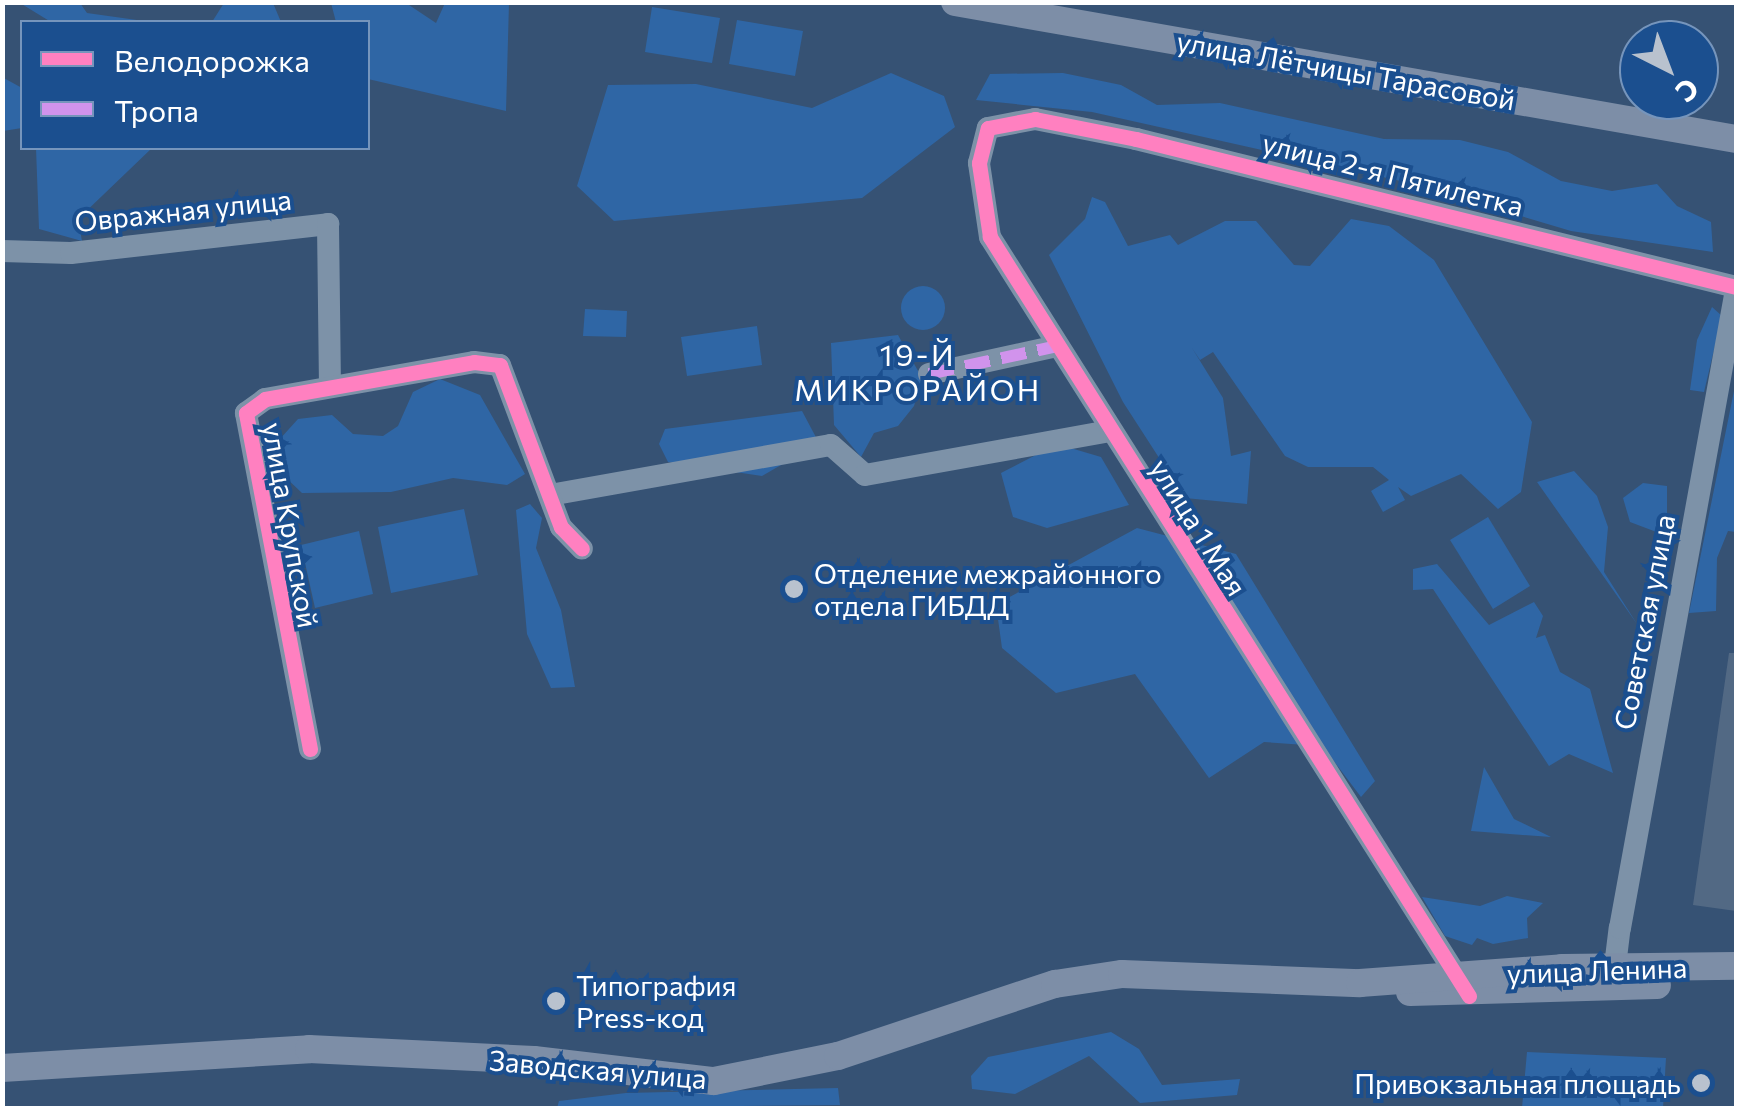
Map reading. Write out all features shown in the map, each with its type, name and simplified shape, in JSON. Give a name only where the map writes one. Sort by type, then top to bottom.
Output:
[{"type":"main road","name":"улица Лётчицы Тарасовой","points":[[955,2],[1736,139]]},
{"type":"main road","name":"улица Ленина","points":[[1463,986],[1736,966]]},
{"type":"main road","name":"Заводская улица","points":[[2,1068],[309,1049],[534,1060],[714,1082],[838,1056],[1055,984],[1122,974],[1463,986]]},
{"type":"main road","name":"улица Ленина","points":[[1623,976],[1736,985]]},
{"type":"street","name":"улица 2-я Пятилетка","points":[[1035,119],[1736,289]]},
{"type":"street","name":"улица 1 Мая","points":[[1035,119],[988,128],[982,204],[990,236],[1109,431],[1463,986]]},
{"type":"street","name":"Овражная улица","points":[[2,251],[71,253],[328,224],[330,388]]},
{"type":"street","name":"Советская улица","points":[[1623,976],[1736,289]]},
{"type":"street","points":[[929,374],[1058,346]]},
{"type":"street","name":"улица Крупской","points":[[310,750],[246,412],[265,399],[474,362],[500,366],[569,542],[582,549]]},
{"type":"street","points":[[550,495],[831,446],[865,475],[1109,431]]},
{"type":"shaded area","points":[[20,3],[80,3],[87,13],[137,20],[48,20]]},
{"type":"shaded area","points":[[224,3],[273,3],[280,20],[213,20]]},
{"type":"shaded area","points":[[331,3],[406,3],[436,23],[445,3],[509,3],[506,111],[370,79],[370,20],[335,20]]},
{"type":"shaded area","points":[[652,7],[720,18],[712,63],[645,52]]},
{"type":"shaded area","points":[[737,20],[803,31],[795,76],[729,64]]},
{"type":"shaded area","points":[[891,73],[944,96],[955,127],[862,198],[614,221],[577,186],[608,85],[696,84],[812,108]]},
{"type":"shaded area","points":[[1063,73],[1121,85],[1157,105],[1220,103],[1384,139],[1460,140],[1508,152],[1561,181],[1612,191],[1657,184],[1677,206],[1711,222],[1713,252],[1571,231],[1414,184],[1092,112],[976,100],[990,74]]},
{"type":"shaded area","points":[[2,77],[20,87],[20,128],[3,131]]},
{"type":"shaded area","points":[[36,150],[150,150],[78,219],[82,241],[39,229]]},
{"type":"shaded area","points":[[1092,197],[1105,202],[1128,246],[1170,235],[1178,245],[1225,221],[1256,221],[1294,265],[1310,266],[1351,219],[1389,226],[1434,260],[1532,422],[1521,492],[1498,509],[1461,474],[1411,496],[1398,487],[1405,500],[1383,512],[1371,491],[1389,480],[1373,467],[1308,467],[1285,456],[1213,352],[1200,360],[1192,348],[1223,398],[1231,456],[1251,451],[1247,504],[1185,498],[1123,402],[1049,255],[1085,219]]},
{"type":"shaded area","points":[[923,286],[938,293],[945,308],[938,323],[923,330],[908,323],[901,308],[908,293]]},
{"type":"shaded area","points":[[1712,307],[1722,316],[1704,392],[1690,390],[1697,340]]},
{"type":"shaded area","points":[[585,309],[627,311],[626,337],[583,336]]},
{"type":"shaded area","points":[[757,326],[762,365],[687,376],[681,337]]},
{"type":"shaded area","points":[[898,335],[922,378],[914,406],[898,426],[874,433],[861,457],[834,425],[831,343]]},
{"type":"shaded area","points":[[440,379],[480,395],[525,474],[507,485],[453,478],[391,492],[302,493],[282,474],[279,440],[298,419],[332,415],[353,434],[383,436],[398,426],[413,392]]},
{"type":"shaded area","points":[[1736,381],[1736,532],[1728,531],[1717,558],[1716,611],[1689,613]]},
{"type":"shaded area","points":[[802,411],[819,443],[762,476],[668,462],[659,444],[665,429]]},
{"type":"shaded area","points":[[1057,444],[1101,457],[1129,505],[1047,528],[1013,517],[1001,473]]},
{"type":"shaded area","points":[[1574,471],[1597,496],[1608,527],[1604,572],[1637,624],[1537,482]]},
{"type":"shaded area","points":[[1643,483],[1667,486],[1667,536],[1630,522],[1623,498]]},
{"type":"shaded area","points":[[530,504],[542,518],[536,548],[561,610],[575,687],[551,688],[527,634],[516,510]]},
{"type":"shaded area","points":[[464,509],[478,575],[391,593],[378,527]]},
{"type":"shaded area","points":[[1488,517],[1530,586],[1493,609],[1450,540]]},
{"type":"shaded area","points":[[1137,528],[1236,554],[1375,781],[1361,797],[1333,760],[1305,745],[1264,742],[1209,778],[1135,674],[1056,693],[1002,648],[997,612],[1004,600]]},
{"type":"shaded area","points":[[359,531],[373,594],[315,608],[301,545]]},
{"type":"shaded area","points":[[1437,564],[1489,625],[1534,602],[1543,616],[1536,638],[1545,635],[1560,672],[1590,689],[1613,773],[1569,754],[1549,766],[1433,589],[1413,590],[1413,569]]},
{"type":"shaded area","points":[[1484,767],[1514,819],[1551,837],[1471,831]]},
{"type":"shaded area","points":[[1507,896],[1543,903],[1527,918],[1528,938],[1493,944],[1477,938],[1472,945],[1445,936],[1422,897],[1480,906]]},
{"type":"shaded area","points":[[1111,1032],[1139,1049],[1162,1085],[1240,1079],[1237,1095],[1140,1103],[1089,1056],[1015,1094],[972,1089],[971,1076],[988,1057]]},
{"type":"shaded area","points":[[1527,1052],[1666,1058],[1663,1108],[1522,1108]]},
{"type":"shaded area","points":[[838,1088],[840,1105],[557,1108],[559,1101],[626,1093]]},
{"type":"building","points":[[1729,653],[1736,653],[1736,911],[1693,905]]},
{"type":"marked path","points":[[929,374],[1057,346]]},
{"type":"cycle path","points":[[1469,996],[990,237],[979,163],[988,128],[1035,119],[1136,139],[1736,287]]},
{"type":"cycle path","points":[[310,749],[246,413],[265,399],[474,362],[500,365],[561,527],[582,549]]},
{"type":"place","name":"Отделение межрайонного отдела ГИБДД","points":[[794,589]]},
{"type":"place","name":"Типография Press-код","points":[[556,1001]]},
{"type":"place","name":"Привокзальная площадь","points":[[1701,1083]]},
{"type":"district","name":"19-Й МИКРОРАЙОН","points":[[918,371]]}]
